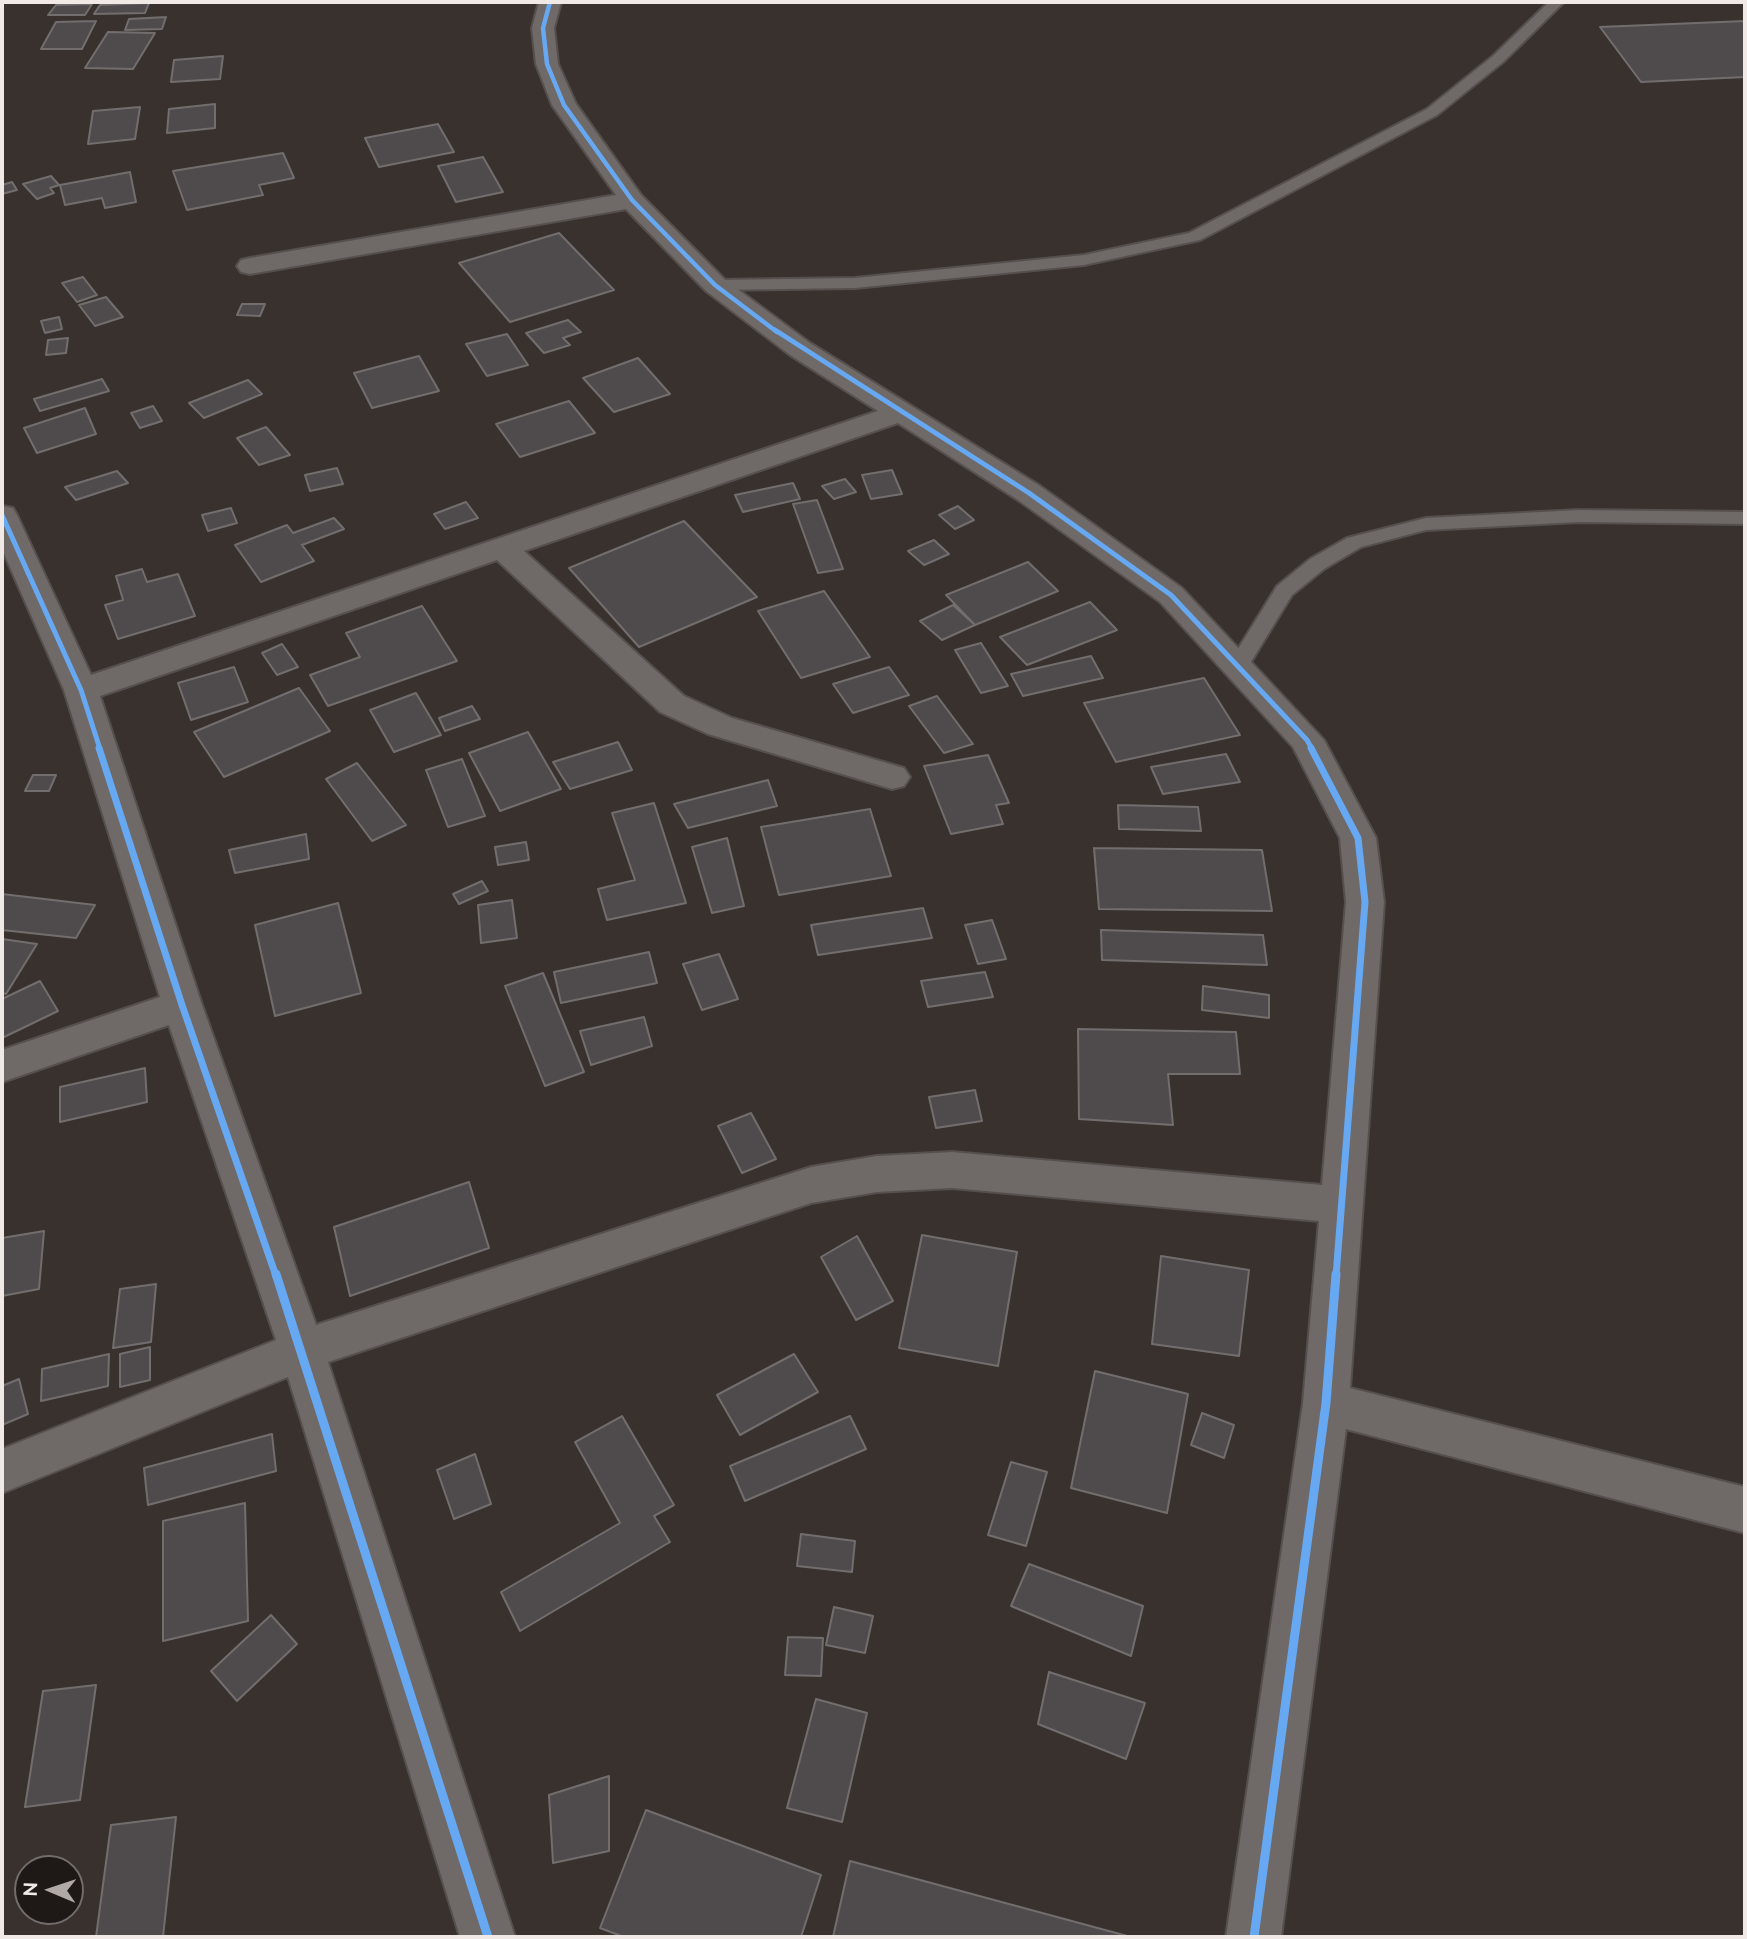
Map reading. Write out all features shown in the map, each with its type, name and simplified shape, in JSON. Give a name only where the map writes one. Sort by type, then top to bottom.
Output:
[{"type":"street","points":[[550,2],[543,27],[547,64],[564,105],[632,200],[715,285],[800,349],[1029,493],[1171,595],[1307,740],[1358,838],[1365,902],[1326,1403],[1254,1937]]},
{"type":"street","points":[[250,266],[632,200]]},
{"type":"street","points":[[81,690],[899,413]]},
{"type":"street","points":[[2,515],[81,690],[182,1005],[302,1350],[488,1937]]},
{"type":"street","points":[[502,548],[672,704],[720,726],[892,777]]},
{"type":"street","points":[[2,1066],[182,1005]]},
{"type":"street","points":[[2,1471],[302,1350],[811,1185],[877,1174],[952,1170],[1343,1205]]},
{"type":"street","points":[[1326,1403],[1745,1510]]},
{"type":"lane","points":[[715,285],[855,283],[924,277],[1084,260],[1194,237],[1432,112],[1498,59],[1557,2]]},
{"type":"lane","points":[[1239,665],[1284,591],[1317,564],[1354,542],[1426,524],[1579,516],[1745,519]]},
{"type":"building","points":[[149,3],[145,13],[94,14],[100,5]]},
{"type":"building","points":[[92,4],[85,15],[48,15],[56,5]]},
{"type":"building","points":[[166,17],[162,29],[125,30],[129,19]]},
{"type":"building","points":[[96,21],[82,49],[41,49],[56,22]]},
{"type":"building","points":[[1745,21],[1745,77],[1641,82],[1600,27]]},
{"type":"building","points":[[108,32],[155,33],[133,69],[85,68]]},
{"type":"building","points":[[223,56],[220,79],[171,82],[174,60]]},
{"type":"building","points":[[215,104],[215,128],[167,133],[169,109]]},
{"type":"building","points":[[140,107],[135,139],[88,144],[93,111]]},
{"type":"building","points":[[438,124],[454,152],[379,167],[365,138]]},
{"type":"building","points":[[283,153],[294,178],[259,185],[263,195],[187,210],[173,171]]},
{"type":"building","points":[[483,157],[503,192],[456,202],[438,166]]},
{"type":"building","points":[[130,172],[136,202],[105,208],[102,198],[65,205],[60,185]]},
{"type":"building","points":[[51,176],[59,185],[50,188],[54,193],[37,199],[23,184]]},
{"type":"building","points":[[12,182],[17,190],[2,194],[2,185]]},
{"type":"building","points":[[559,233],[614,290],[510,322],[459,263]]},
{"type":"building","points":[[83,277],[97,295],[77,302],[62,283]]},
{"type":"building","points":[[106,297],[123,317],[95,326],[79,305]]},
{"type":"building","points":[[242,304],[265,304],[260,316],[237,315]]},
{"type":"building","points":[[59,317],[62,329],[45,333],[41,321]]},
{"type":"building","points":[[568,320],[581,332],[563,338],[570,345],[544,353],[526,333]]},
{"type":"building","points":[[507,334],[528,365],[487,376],[466,344]]},
{"type":"building","points":[[68,338],[66,353],[46,355],[48,340]]},
{"type":"building","points":[[419,356],[439,391],[372,408],[354,373]]},
{"type":"building","points":[[638,358],[670,394],[614,412],[583,378]]},
{"type":"building","points":[[102,379],[109,391],[40,411],[34,399]]},
{"type":"building","points":[[248,380],[262,394],[204,418],[189,403]]},
{"type":"building","points":[[569,401],[595,433],[520,457],[496,424]]},
{"type":"building","points":[[153,406],[162,421],[140,428],[131,413]]},
{"type":"building","points":[[85,408],[96,434],[37,453],[24,428]]},
{"type":"building","points":[[266,427],[290,455],[259,465],[237,438]]},
{"type":"building","points":[[337,468],[343,484],[310,491],[305,475]]},
{"type":"building","points":[[892,470],[902,494],[871,499],[862,475]]},
{"type":"building","points":[[117,471],[128,483],[76,500],[65,487]]},
{"type":"building","points":[[845,479],[856,492],[834,499],[822,486]]},
{"type":"building","points":[[793,483],[800,499],[743,512],[735,495]]},
{"type":"building","points":[[817,500],[843,569],[818,573],[793,504]]},
{"type":"building","points":[[466,502],[478,518],[445,529],[434,514]]},
{"type":"building","points":[[958,506],[974,520],[955,529],[939,515]]},
{"type":"building","points":[[231,508],[237,523],[208,531],[202,515]]},
{"type":"building","points":[[334,518],[344,529],[302,545],[314,561],[261,582],[235,545],[287,525],[293,533]]},
{"type":"building","points":[[684,521],[757,597],[639,647],[569,568]]},
{"type":"building","points":[[934,540],[949,554],[924,565],[908,551]]},
{"type":"building","points":[[1028,562],[1058,591],[975,625],[946,595]]},
{"type":"building","points":[[142,569],[147,582],[178,574],[195,616],[118,639],[105,605],[123,600],[116,576]]},
{"type":"building","points":[[824,591],[870,657],[801,678],[758,611]]},
{"type":"building","points":[[1090,602],[1117,630],[1027,665],[1000,637]]},
{"type":"building","points":[[953,605],[975,625],[942,640],[920,621]]},
{"type":"building","points":[[422,606],[457,661],[328,706],[310,675],[360,657],[346,633]]},
{"type":"building","points":[[981,643],[1008,686],[981,693],[955,650]]},
{"type":"building","points":[[282,644],[298,667],[277,675],[262,653]]},
{"type":"building","points":[[1091,656],[1103,678],[1023,696],[1011,674]]},
{"type":"building","points":[[234,667],[248,702],[191,720],[178,683]]},
{"type":"building","points":[[889,667],[909,695],[853,713],[833,684]]},
{"type":"building","points":[[1204,678],[1240,735],[1116,762],[1084,703]]},
{"type":"building","points":[[299,688],[330,731],[224,777],[194,732]]},
{"type":"building","points":[[416,693],[441,735],[394,752],[370,710]]},
{"type":"building","points":[[937,696],[973,744],[944,753],[909,706]]},
{"type":"building","points":[[472,706],[480,719],[445,731],[439,718]]},
{"type":"building","points":[[528,732],[561,789],[500,811],[469,753]]},
{"type":"building","points":[[618,742],[632,770],[570,789],[553,762]]},
{"type":"building","points":[[1226,754],[1240,782],[1163,794],[1151,767]]},
{"type":"building","points":[[988,755],[1009,803],[996,805],[1003,824],[951,834],[924,766]]},
{"type":"building","points":[[462,759],[485,816],[448,827],[426,770]]},
{"type":"building","points":[[357,763],[406,825],[372,841],[326,779]]},
{"type":"building","points":[[33,775],[56,775],[49,791],[25,791]]},
{"type":"building","points":[[768,780],[777,806],[688,828],[674,804]]},
{"type":"building","points":[[654,803],[686,903],[607,920],[598,889],[635,880],[612,813]]},
{"type":"building","points":[[1118,805],[1198,807],[1201,831],[1119,829]]},
{"type":"building","points":[[870,809],[891,876],[779,895],[761,827]]},
{"type":"building","points":[[306,834],[309,859],[235,873],[229,850]]},
{"type":"building","points":[[727,838],[744,906],[712,913],[692,847]]},
{"type":"building","points":[[526,842],[529,860],[498,865],[495,847]]},
{"type":"building","points":[[1094,848],[1262,850],[1272,911],[1099,909]]},
{"type":"building","points":[[482,881],[488,891],[459,904],[453,894]]},
{"type":"building","points":[[2,894],[95,905],[76,938],[2,930]]},
{"type":"building","points":[[512,900],[517,938],[481,943],[478,905]]},
{"type":"building","points":[[338,903],[361,993],[275,1016],[255,925]]},
{"type":"building","points":[[923,908],[932,938],[818,955],[811,925]]},
{"type":"building","points":[[992,920],[1006,959],[978,964],[965,925]]},
{"type":"building","points":[[1101,930],[1263,935],[1267,965],[1102,960]]},
{"type":"building","points":[[2,939],[37,944],[6,994],[2,993]]},
{"type":"building","points":[[649,952],[657,983],[561,1003],[554,972]]},
{"type":"building","points":[[719,954],[738,999],[702,1010],[683,964]]},
{"type":"building","points":[[985,972],[993,997],[928,1007],[921,981]]},
{"type":"building","points":[[543,973],[584,1072],[545,1086],[505,986]]},
{"type":"building","points":[[40,981],[58,1011],[2,1038],[2,999]]},
{"type":"building","points":[[1203,986],[1269,995],[1269,1018],[1202,1010]]},
{"type":"building","points":[[644,1017],[652,1046],[591,1065],[580,1031]]},
{"type":"building","points":[[1078,1029],[1236,1032],[1240,1074],[1168,1074],[1173,1125],[1079,1119]]},
{"type":"building","points":[[145,1068],[147,1102],[60,1122],[60,1087]]},
{"type":"building","points":[[975,1090],[982,1121],[936,1128],[929,1097]]},
{"type":"building","points":[[751,1113],[776,1159],[742,1173],[718,1126]]},
{"type":"building","points":[[469,1182],[489,1248],[350,1296],[334,1227]]},
{"type":"building","points":[[44,1231],[39,1289],[2,1296],[2,1238]]},
{"type":"building","points":[[922,1235],[1017,1252],[998,1366],[899,1348]]},
{"type":"building","points":[[857,1236],[893,1301],[856,1320],[821,1257]]},
{"type":"building","points":[[1161,1256],[1249,1270],[1239,1356],[1152,1344]]},
{"type":"building","points":[[156,1284],[151,1342],[113,1348],[120,1289]]},
{"type":"building","points":[[150,1347],[150,1380],[120,1387],[120,1354]]},
{"type":"building","points":[[109,1354],[108,1386],[41,1401],[42,1369]]},
{"type":"building","points":[[794,1354],[818,1392],[740,1435],[717,1395]]},
{"type":"building","points":[[1095,1371],[1188,1394],[1167,1513],[1071,1488]]},
{"type":"building","points":[[19,1379],[28,1414],[2,1425],[2,1386]]},
{"type":"building","points":[[1202,1413],[1234,1425],[1224,1458],[1191,1445]]},
{"type":"building","points":[[622,1416],[674,1505],[654,1516],[670,1542],[520,1631],[501,1592],[620,1523],[575,1442]]},
{"type":"building","points":[[850,1416],[866,1449],[745,1501],[730,1466]]},
{"type":"building","points":[[272,1434],[276,1471],[148,1505],[144,1468]]},
{"type":"building","points":[[475,1454],[491,1504],[454,1519],[437,1470]]},
{"type":"building","points":[[1011,1462],[1047,1472],[1026,1546],[988,1535]]},
{"type":"building","points":[[245,1503],[248,1621],[163,1641],[163,1521]]},
{"type":"building","points":[[801,1534],[855,1541],[852,1572],[797,1566]]},
{"type":"building","points":[[1029,1564],[1143,1606],[1131,1656],[1011,1606]]},
{"type":"building","points":[[834,1607],[873,1616],[865,1653],[826,1645]]},
{"type":"building","points":[[271,1615],[297,1644],[237,1701],[211,1671]]},
{"type":"building","points":[[788,1637],[823,1638],[821,1676],[785,1675]]},
{"type":"building","points":[[1049,1672],[1145,1703],[1126,1759],[1038,1724]]},
{"type":"building","points":[[96,1685],[80,1800],[25,1807],[43,1691]]},
{"type":"building","points":[[816,1699],[867,1713],[842,1822],[787,1808]]},
{"type":"building","points":[[609,1776],[609,1851],[553,1863],[549,1795]]},
{"type":"building","points":[[646,1810],[821,1875],[801,1937],[624,1937],[600,1928]]},
{"type":"building","points":[[176,1817],[163,1937],[96,1937],[111,1825]]},
{"type":"building","points":[[850,1861],[1131,1937],[833,1937]]},
{"type":"cycle path","points":[[550,2],[543,28],[547,64],[564,105],[632,200],[715,285],[800,349],[1029,493],[1171,595],[1307,740],[1358,838],[1365,902],[1326,1403],[1254,1937]]},
{"type":"cycle path","points":[[2,515],[81,690],[182,1005],[302,1350],[488,1937]]}]
